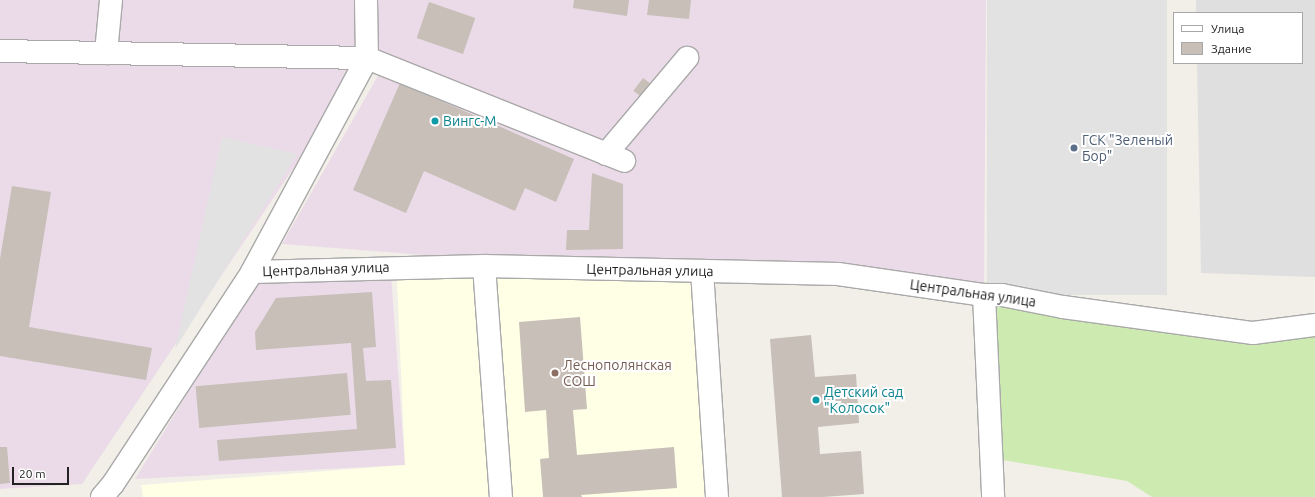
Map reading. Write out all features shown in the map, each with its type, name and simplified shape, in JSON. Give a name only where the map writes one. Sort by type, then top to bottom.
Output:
[{"type":"street","points":[[106,53],[111,0]]},
{"type":"street","points":[[252,272],[367,58],[366,0]]},
{"type":"street","points":[[0,51],[367,58],[615,157],[687,58]]},
{"type":"street","points":[[252,272],[282,244]]},
{"type":"street","points":[[484,266],[501,497]]},
{"type":"street","name":"Центральная улица","points":[[102,497],[113,484],[252,272],[484,266],[838,274],[984,295],[1002,296],[1063,307],[1253,332],[1315,325]]},
{"type":"street","points":[[702,271],[717,497]]},
{"type":"street","points":[[984,295],[993,497]]},
{"type":"shaded area","points":[[0,0],[986,0],[984,295],[838,274],[607,269],[282,244],[379,74],[367,58],[82,484],[0,489]]},
{"type":"shaded area","name":"ГСК \"Зеленый Бор\"","points":[[987,0],[1167,0],[1167,295],[987,295]]},
{"type":"shaded area","points":[[1196,0],[1315,0],[1315,277],[1201,273],[1197,64],[1303,64],[1303,12],[1196,12]]},
{"type":"shaded area","points":[[222,137],[297,154],[175,349]]},
{"type":"shaded area","name":"Леснополянская СОШ","points":[[702,271],[717,497],[143,497],[141,485],[405,465],[397,280]]},
{"type":"shaded area","points":[[391,275],[405,465],[135,479],[258,278]]},
{"type":"green space","points":[[984,295],[1157,319],[1315,325],[1315,497],[1152,497],[1127,481],[991,458]]},
{"type":"building","points":[[574,0],[629,0],[627,16],[573,8]]},
{"type":"building","points":[[649,0],[691,0],[689,19],[647,15]]},
{"type":"building","points":[[429,2],[475,18],[463,54],[417,38]]},
{"type":"building","points":[[643,78],[655,87],[645,100],[633,91]]},
{"type":"building","name":"Вингс-М","points":[[400,83],[574,159],[556,202],[525,188],[515,211],[424,171],[406,213],[353,190]]},
{"type":"building","points":[[592,173],[623,184],[623,249],[566,250],[567,230],[589,230]]},
{"type":"building","points":[[12,186],[51,192],[29,327],[152,348],[146,380],[0,356],[0,259]]},
{"type":"building","points":[[372,292],[376,347],[363,348],[366,381],[391,380],[396,448],[219,461],[217,440],[357,429],[351,343],[256,350],[255,332],[276,298]]},
{"type":"building","points":[[580,317],[587,409],[573,410],[577,455],[674,447],[677,488],[581,495],[582,497],[543,497],[540,459],[549,458],[546,410],[525,412],[519,322]]},
{"type":"building","name":"Детский сад \"Колосок\"","points":[[811,335],[815,377],[856,374],[859,423],[818,427],[820,454],[861,451],[864,494],[823,497],[782,497],[770,339]]},
{"type":"building","points":[[347,373],[351,415],[199,428],[196,386]]},
{"type":"building","points":[[0,447],[7,447],[10,483],[0,484]]},
{"type":"place","name":"Вингс-М","points":[[435,121]]},
{"type":"place","name":"ГСК \"Зеленый Бор\"","points":[[1074,148]]},
{"type":"place","name":"Леснополянская СОШ","points":[[555,373]]},
{"type":"place","name":"Детский сад \"Колосок\"","points":[[816,400]]}]
